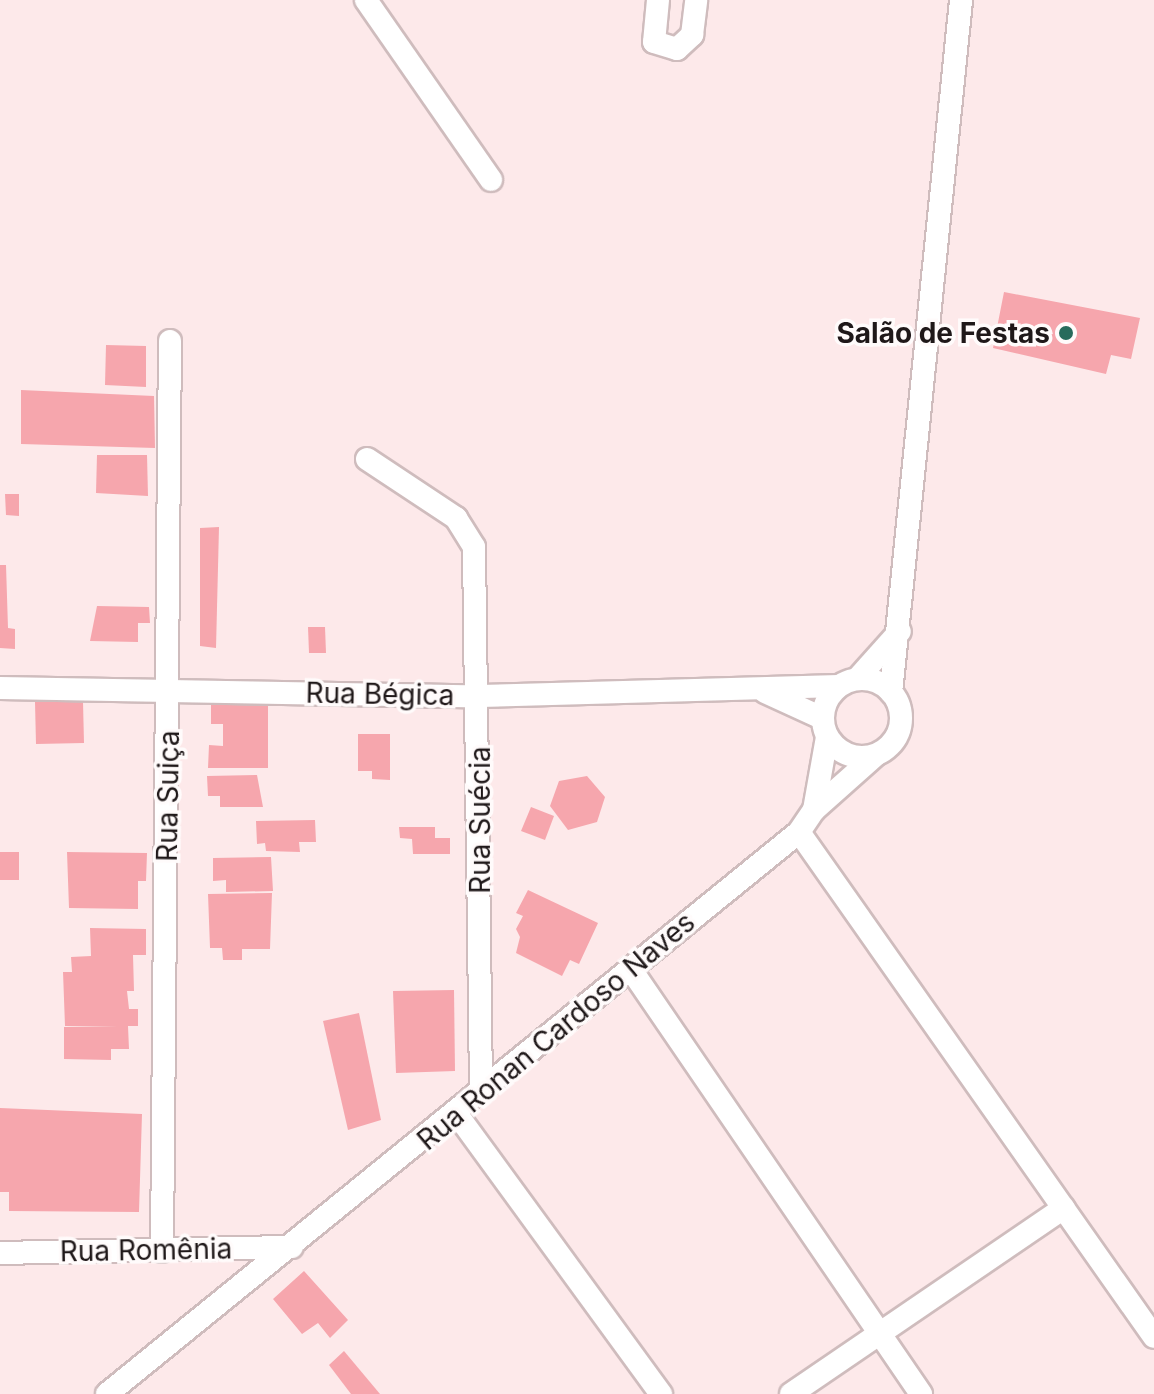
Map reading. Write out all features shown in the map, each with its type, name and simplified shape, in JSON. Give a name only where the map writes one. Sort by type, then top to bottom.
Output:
[{"type":"street","points":[[366,0],[491,180]]},
{"type":"street","points":[[658,0],[654,42],[677,49],[692,35],[696,0]]},
{"type":"street","points":[[891,692],[901,630],[961,0]]},
{"type":"street","name":"Rua Suiça","points":[[162,1251],[170,690],[170,341]]},
{"type":"street","name":"Rua Suécia","points":[[367,459],[467,530],[474,547],[480,696],[481,1090]]},
{"type":"street","points":[[848,682],[876,681],[891,692],[900,709],[901,728],[892,744],[876,755],[857,758],[839,751],[824,728],[826,700],[901,630]]},
{"type":"street","name":"Rua Bégica","points":[[0,688],[480,696],[760,690],[848,682]]},
{"type":"street","name":"Rua Bégica","points":[[760,690],[824,728]]},
{"type":"street","name":"Rua Ronan Cardoso Naves","points":[[814,810],[824,728]]},
{"type":"street","name":"Rua Ronan Cardoso Naves","points":[[107,1394],[292,1247],[799,832],[814,810],[876,755]]},
{"type":"street","points":[[799,832],[1154,1337]]},
{"type":"street","points":[[630,968],[921,1394]]},
{"type":"street","points":[[456,1113],[661,1394]]},
{"type":"street","points":[[791,1394],[1064,1208]]},
{"type":"street","name":"Rua Romênia","points":[[0,1253],[292,1247]]},
{"type":"building","name":"Salão de Festas","points":[[1004,292],[1140,318],[1131,359],[1111,355],[1106,374],[993,348]]},
{"type":"building","points":[[106,345],[146,346],[146,387],[105,385]]},
{"type":"building","points":[[21,390],[154,396],[155,448],[21,444]]},
{"type":"building","points":[[97,455],[147,455],[148,496],[96,493]]},
{"type":"building","points":[[5,494],[19,494],[19,516],[6,515]]},
{"type":"building","points":[[219,527],[216,648],[200,646],[200,528]]},
{"type":"building","points":[[0,565],[6,565],[8,628],[15,629],[15,649],[0,648]]},
{"type":"building","points":[[97,606],[149,607],[150,623],[138,623],[138,642],[90,641]]},
{"type":"building","points":[[308,627],[325,627],[326,653],[309,653]]},
{"type":"building","points":[[35,702],[83,702],[84,743],[36,744]]},
{"type":"building","points":[[211,704],[268,705],[268,768],[208,768],[209,745],[223,746],[223,724],[211,724]]},
{"type":"building","points":[[358,734],[390,734],[390,780],[372,779],[372,771],[358,771]]},
{"type":"building","points":[[257,775],[263,807],[220,807],[220,796],[208,796],[207,776]]},
{"type":"building","points":[[587,776],[605,797],[597,822],[568,830],[550,806],[559,781]]},
{"type":"building","points":[[531,807],[554,816],[545,840],[521,831]]},
{"type":"building","points":[[315,820],[316,842],[299,842],[300,852],[266,851],[265,843],[257,844],[256,821]]},
{"type":"building","points":[[399,827],[435,827],[435,838],[450,838],[450,854],[413,854],[412,839],[400,838]]},
{"type":"building","points":[[0,852],[19,852],[19,880],[0,880]]},
{"type":"building","points":[[67,852],[147,853],[146,881],[138,881],[138,909],[69,908]]},
{"type":"building","points":[[271,857],[273,891],[226,892],[226,880],[213,881],[213,858]]},
{"type":"building","points":[[528,890],[598,923],[579,964],[570,960],[562,976],[516,953],[520,937],[516,929],[523,916],[516,913]]},
{"type":"building","points":[[272,893],[270,949],[242,949],[242,960],[223,960],[222,948],[210,948],[208,894]]},
{"type":"building","points":[[90,928],[146,929],[146,955],[133,955],[134,991],[127,991],[129,1009],[138,1009],[138,1026],[128,1026],[129,1049],[111,1049],[111,1060],[64,1059],[64,1027],[118,1027],[65,1026],[63,972],[72,972],[71,957],[91,956]]},
{"type":"building","points":[[454,990],[455,1071],[396,1073],[393,991]]},
{"type":"building","points":[[359,1013],[381,1120],[348,1130],[323,1021]]},
{"type":"building","points":[[0,1108],[142,1114],[139,1212],[9,1211],[9,1192],[0,1192]]},
{"type":"building","points":[[304,1271],[348,1320],[330,1338],[318,1323],[302,1334],[273,1299]]},
{"type":"building","points":[[344,1351],[380,1394],[351,1394],[329,1365]]},
{"type":"place","name":"Salão de Festas","points":[[1066,333]]}]
